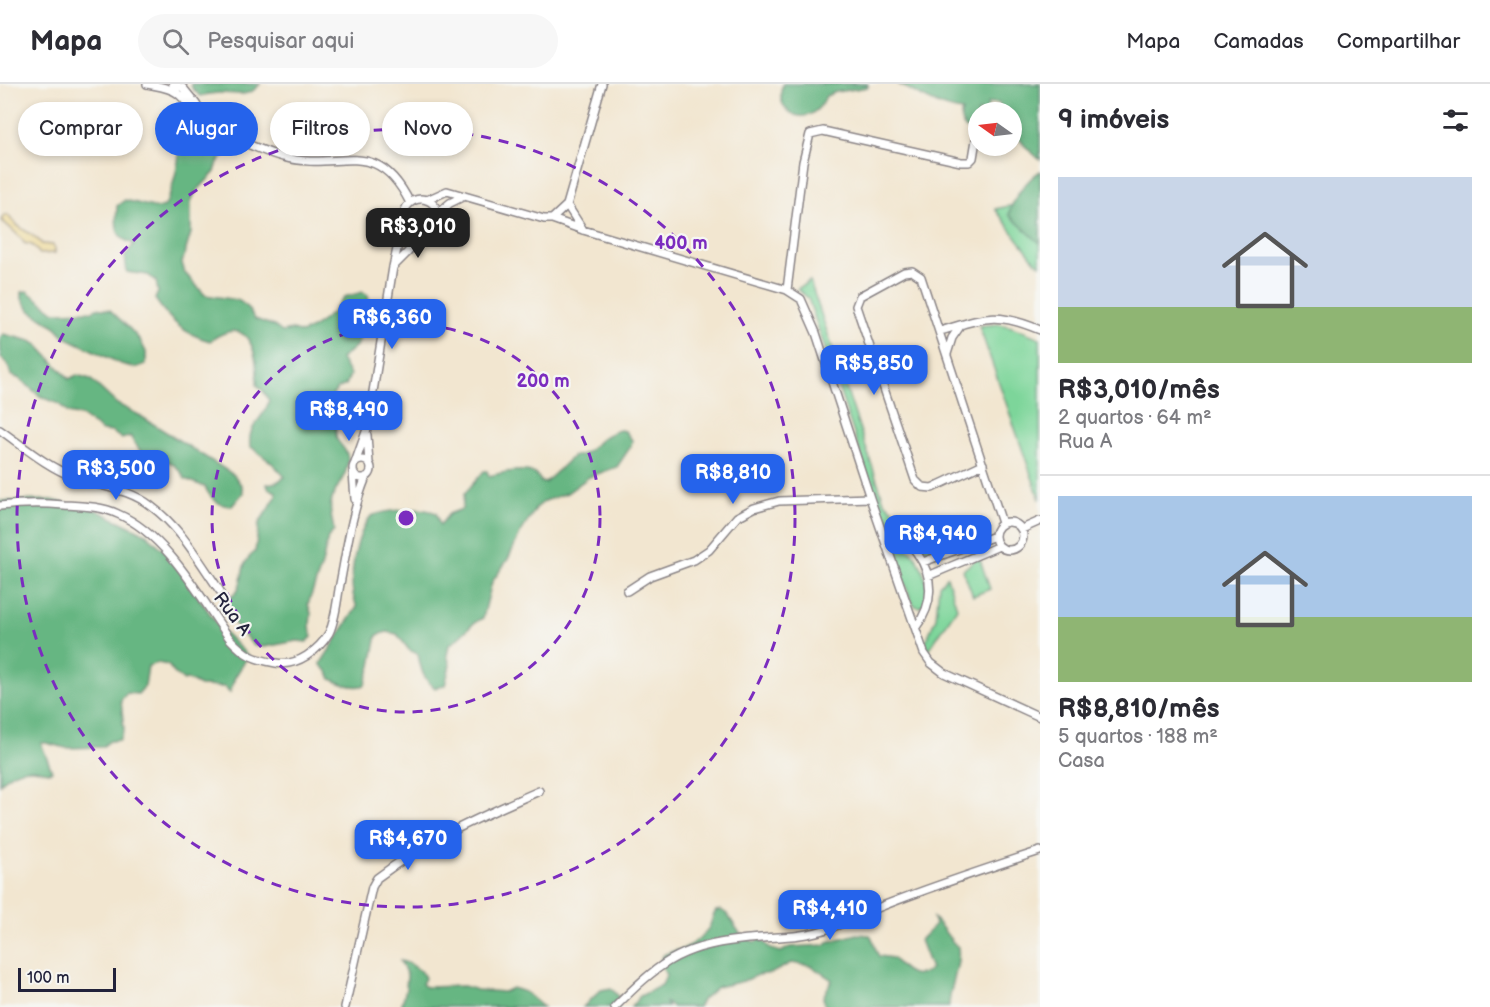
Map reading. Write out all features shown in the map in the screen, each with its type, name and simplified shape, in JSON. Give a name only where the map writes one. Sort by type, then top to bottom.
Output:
[{"type":"street","points":[[147,84],[179,93],[185,102]]},
{"type":"street","points":[[173,84],[183,88],[194,102]]},
{"type":"street","points":[[552,219],[567,205],[602,84]]},
{"type":"street","points":[[787,290],[803,162],[810,134],[823,131],[961,162],[969,162],[973,156]]},
{"type":"street","points":[[258,147],[286,158],[309,161],[355,159],[371,162],[386,169],[401,184],[410,202]]},
{"type":"street","points":[[422,233],[411,231],[405,222],[404,212],[410,202],[427,200],[447,191],[544,219],[552,219],[787,290],[801,299],[816,333],[924,653],[931,663],[944,673],[1040,717]]},
{"type":"street","points":[[393,267],[422,233],[432,229],[438,213],[450,203],[464,196]]},
{"type":"street","points":[[427,200],[432,203],[438,213]]},
{"type":"street","points":[[567,205],[584,230]]},
{"type":"street","name":"Rua A","points":[[356,502],[353,472],[367,429],[393,267],[404,217]]},
{"type":"street","points":[[983,464],[932,488],[922,487],[915,480],[856,306],[860,296],[904,272],[915,272],[921,277],[940,331],[947,354],[983,464],[1002,523]]},
{"type":"street","points":[[940,331],[981,318],[1002,317],[1040,330]]},
{"type":"street","points":[[947,354],[952,338],[961,325]]},
{"type":"street","name":"Rua A","points":[[0,506],[28,502],[94,507],[118,514],[142,528],[172,557],[239,649],[252,659],[281,664],[299,661],[317,648],[329,632],[356,502],[371,469],[367,429]]},
{"type":"street","points":[[0,430],[60,471],[124,491],[150,505],[177,528],[220,591]]},
{"type":"street","points":[[355,463],[363,460],[369,464]]},
{"type":"street","points":[[353,472],[357,477],[366,477]]},
{"type":"street","points":[[627,591],[650,576],[702,555],[737,517],[754,508],[778,501],[870,498]]},
{"type":"street","points":[[1022,529],[1040,521]]},
{"type":"street","points":[[1013,522],[1022,529],[1023,537],[1018,547],[1008,550],[999,546],[995,536],[997,528],[1002,523],[1013,522]]},
{"type":"street","points":[[923,562],[995,536]]},
{"type":"street","points":[[885,538],[900,538],[915,549],[928,576],[929,601],[923,618],[916,627]]},
{"type":"street","points":[[928,576],[999,546]]},
{"type":"street","points":[[963,547],[967,559]]},
{"type":"street","points":[[940,555],[938,560],[940,567],[944,569]]},
{"type":"street","points":[[345,1007],[372,887],[377,878],[428,844],[464,824],[539,791]]},
{"type":"street","points":[[615,1007],[643,979],[671,958],[697,947],[740,939],[797,937],[831,928],[866,912],[973,872],[1040,851]]},
{"type":"green space","points":[[191,84],[260,84],[251,92],[246,93],[217,93],[200,96]]},
{"type":"green space","points":[[783,84],[868,84],[868,87],[836,92],[826,96],[811,114],[803,116],[794,115],[787,110],[781,94]]},
{"type":"green space","points":[[898,84],[1040,84],[1040,160],[1022,142],[1022,102],[968,102],[968,130],[962,123],[962,111],[937,104]]},
{"type":"green space","points":[[178,156],[224,156],[218,162],[215,172],[195,193],[191,202],[191,233],[182,263],[185,273],[205,295],[238,300],[246,306],[255,319],[274,326],[282,332],[292,330],[302,333],[333,312],[344,297],[363,292],[368,295],[369,302],[361,316],[361,335],[357,345],[341,359],[350,375],[346,385],[337,389],[330,399],[338,411],[337,439],[346,451],[348,459],[346,471],[331,503],[334,531],[328,537],[322,565],[308,604],[311,613],[312,637],[307,642],[297,641],[264,647],[253,645],[221,608],[221,604],[238,590],[245,564],[255,552],[259,523],[276,497],[276,492],[268,488],[267,484],[285,477],[250,446],[253,427],[264,413],[269,401],[257,385],[256,361],[249,340],[243,334],[234,331],[224,333],[210,341],[193,335],[178,326],[155,299],[158,292],[156,281],[148,275],[127,272],[125,256],[134,244],[122,238],[117,230],[117,206],[125,200],[157,208],[165,206]]},
{"type":"green space","points":[[1040,171],[1040,243],[1009,215],[1013,202],[1021,190]]},
{"type":"green space","points":[[1040,181],[1040,265],[995,209],[1014,205],[1023,188]]},
{"type":"green space","points":[[810,281],[884,501],[903,517],[925,524],[939,552],[925,549],[913,534],[882,517],[808,298],[797,289]]},
{"type":"green space","points":[[27,291],[55,312],[93,311],[96,308],[110,310],[140,340],[146,352],[146,364],[135,368],[121,364],[65,337],[56,327],[29,310],[22,299],[22,292]]},
{"type":"green space","points":[[999,324],[1040,338],[1040,500],[979,326]]},
{"type":"green space","points":[[3,334],[38,345],[69,379],[77,375],[90,379],[117,404],[139,415],[234,475],[242,486],[243,493],[232,506],[219,503],[212,498],[205,487],[185,479],[173,464],[155,456],[142,454],[130,436],[122,439],[112,432],[102,431],[82,416],[68,413],[59,404],[40,396],[20,379],[11,375],[8,365],[1,358],[0,338]]},
{"type":"green space","points":[[625,431],[632,440],[631,446],[617,467],[589,477],[567,493],[545,501],[536,508],[508,559],[492,582],[483,618],[449,645],[447,655],[450,665],[445,685],[435,688],[427,681],[418,654],[409,650],[397,634],[387,632],[377,635],[365,685],[352,686],[331,679],[321,663],[357,607],[352,586],[354,560],[361,535],[371,516],[413,509],[430,511],[436,513],[440,525],[449,514],[462,509],[464,494],[484,471],[487,471],[489,476],[512,471],[531,472],[545,483],[573,456],[585,453],[612,432]]},
{"type":"green space","points":[[51,500],[96,510],[146,534],[168,554],[220,628],[248,656],[235,677],[230,692],[225,687],[200,686],[187,679],[184,681],[168,665],[158,663],[148,666],[145,686],[138,694],[127,693],[121,700],[124,730],[120,740],[110,741],[102,747],[66,748],[41,743],[52,771],[33,769],[18,771],[0,784],[0,501]]},
{"type":"green space","points":[[901,547],[912,552],[923,571],[927,594],[925,604],[920,607],[915,606],[912,602],[894,556]]},
{"type":"green space","points":[[979,557],[990,589],[973,596],[963,570]]},
{"type":"green space","points":[[947,577],[957,608],[928,651],[925,643],[936,618],[939,585]]},
{"type":"green space","points":[[721,910],[727,914],[741,935],[754,942],[761,939],[771,949],[781,952],[790,947],[825,945],[828,942],[857,934],[870,935],[879,956],[893,958],[906,971],[915,974],[925,973],[931,969],[920,940],[935,925],[933,918],[958,947],[958,962],[949,1007],[825,1007],[823,997],[832,980],[811,966],[791,963],[772,973],[717,987],[703,999],[698,1007],[673,1007],[666,1003],[668,1007],[631,1007],[640,996],[662,985],[666,975],[660,963],[662,956],[685,948],[698,940],[708,929],[716,911]]},
{"type":"green space","points":[[400,961],[421,972],[425,978],[422,984],[426,987],[464,986],[477,990],[504,992],[512,988],[525,992],[543,1007],[401,1007],[407,975]]},
{"type":"green space","points":[[611,988],[618,996],[618,1007],[583,1007],[601,990]]},
{"type":"sand","points":[[4,215],[8,215],[18,226],[42,244],[53,245],[55,253],[40,254],[32,245],[24,243],[1,220]]}]
